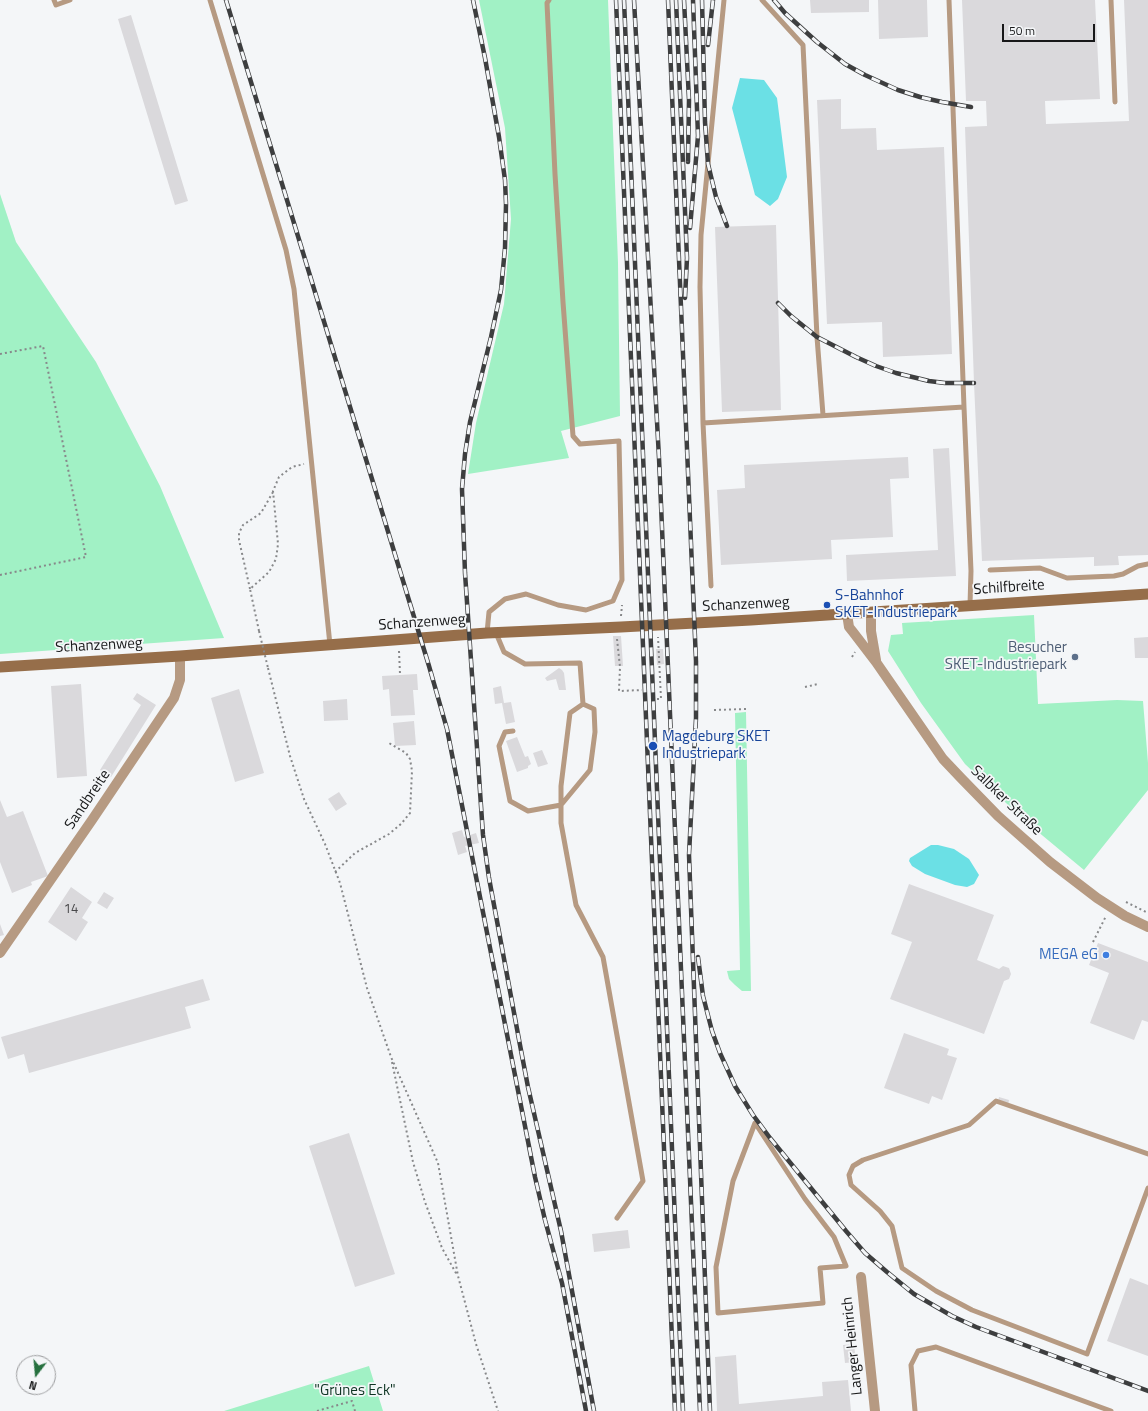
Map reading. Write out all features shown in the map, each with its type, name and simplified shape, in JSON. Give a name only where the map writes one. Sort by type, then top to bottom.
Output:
[{"type":"main road","name":"Schilfbreite","points":[[847,614],[1148,594]]},
{"type":"main road","name":"Schanzenweg","points":[[0,667],[180,656],[491,633],[637,627],[847,614]]},
{"type":"street","name":"Salbker Straße","points":[[871,612],[871,631],[876,662]]},
{"type":"street","name":"Salbker Straße","points":[[847,614],[849,627],[876,662],[943,759],[961,778],[1018,834],[1072,879],[1124,916],[1148,927]]},
{"type":"street","name":"Sandbreite","points":[[0,953],[106,800],[174,698],[180,680],[180,656]]},
{"type":"street","name":"Langer Heinrich","points":[[861,1277],[875,1411]]},
{"type":"lane","points":[[54,0],[56,5],[70,0]]},
{"type":"lane","points":[[210,0],[286,250],[294,288],[330,645]]},
{"type":"lane","points":[[549,0],[547,3],[563,310],[573,436],[580,444],[619,441],[622,580],[613,601],[586,610],[558,604],[526,594],[505,599],[489,612],[491,633],[504,652],[524,664],[580,663],[583,704]]},
{"type":"lane","points":[[711,586],[703,423],[700,288],[701,236],[724,0]]},
{"type":"lane","points":[[762,0],[803,45],[817,337],[823,415]]},
{"type":"lane","points":[[948,0],[970,571],[970,606]]},
{"type":"lane","points":[[1111,0],[1115,102]]},
{"type":"lane","points":[[703,423],[964,407]]},
{"type":"lane","points":[[990,570],[1040,568],[1066,578],[1114,576],[1124,574],[1138,566],[1148,564]]},
{"type":"lane","points":[[583,704],[570,713],[561,786],[561,823],[576,904],[603,957],[643,1181],[617,1218]]},
{"type":"lane","points":[[513,731],[505,732],[499,746],[510,801],[528,811],[561,805],[590,770],[595,732],[594,709],[583,704]]},
{"type":"lane","points":[[1148,1154],[996,1101],[969,1125],[863,1160],[853,1166],[849,1175],[851,1185],[880,1211],[892,1226],[902,1268],[936,1291],[972,1310],[1087,1354],[1148,1188]]},
{"type":"lane","points":[[755,1123],[805,1199],[834,1237],[846,1266],[820,1268],[823,1303],[718,1313],[716,1268],[733,1180],[755,1123]]},
{"type":"lane","points":[[915,1411],[910,1365],[918,1351],[936,1347],[1110,1411]]},
{"type":"path","points":[[0,354],[43,346],[86,557],[0,575]]},
{"type":"path","points":[[312,462],[292,467],[279,477],[261,513],[243,524],[238,533],[239,540],[259,631],[290,756],[304,799],[336,872],[367,988],[391,1056],[438,1163],[459,1278],[476,1344],[498,1411]]},
{"type":"path","points":[[250,589],[269,572],[276,559],[278,544],[273,491]]},
{"type":"path","points":[[657,699],[661,699],[658,634]]},
{"type":"path","points":[[617,636],[620,667],[619,691],[642,690]]},
{"type":"path","points":[[399,652],[400,674]]},
{"type":"path","points":[[805,687],[818,684]]},
{"type":"path","points":[[714,710],[746,709]]},
{"type":"path","points":[[336,872],[355,853],[389,834],[402,824],[410,813],[412,771],[410,759],[406,753],[389,743]]},
{"type":"path","points":[[1120,899],[1148,913]]},
{"type":"path","points":[[1093,942],[1110,907]]},
{"type":"path","points":[[391,1056],[415,1168],[425,1202],[442,1248],[459,1278]]},
{"type":"path","points":[[317,1411],[352,1401],[355,1411]]},
{"type":"green space","points":[[479,0],[608,0],[618,263],[620,416],[561,431],[569,458],[468,474],[476,423],[504,304],[511,219],[505,128]]},
{"type":"green space","points":[[0,194],[16,242],[96,362],[160,486],[224,638],[0,654]]},
{"type":"green space","points":[[1034,615],[1038,704],[1117,700],[1143,701],[1148,763],[1148,790],[1084,870],[1025,821],[965,764],[921,703],[888,651],[891,635],[903,634],[902,623]]},
{"type":"green space","points":[[746,712],[751,991],[742,991],[729,979],[727,971],[740,970],[735,713]]},
{"type":"green space","name":"\"Grünes Eck\"","points":[[369,1366],[383,1411],[224,1411]]},
{"type":"water","points":[[740,78],[764,80],[777,98],[787,177],[778,199],[770,206],[755,195],[732,108]]},
{"type":"water","points":[[931,845],[954,849],[969,859],[979,875],[974,884],[967,887],[955,885],[925,874],[912,866],[909,861],[910,858]]},
{"type":"building","points":[[810,0],[869,0],[869,12],[811,13]]},
{"type":"building","points":[[878,0],[927,0],[928,37],[879,39]]},
{"type":"building","points":[[962,0],[1095,0],[1100,99],[1045,101],[1046,124],[1129,121],[1124,0],[1148,0],[1148,555],[1118,556],[1119,565],[1094,566],[1094,557],[982,561],[965,127],[987,126],[986,101],[966,101]]},
{"type":"building","points":[[131,15],[188,201],[175,205],[118,19]]},
{"type":"building","points":[[841,99],[841,129],[876,128],[877,150],[944,147],[952,354],[883,357],[882,322],[827,324],[817,100]]},
{"type":"building","points":[[776,225],[781,410],[722,412],[715,227]]},
{"type":"building","points":[[949,448],[956,576],[847,581],[846,555],[938,550],[933,449]]},
{"type":"building","points":[[908,457],[909,478],[890,479],[893,537],[831,540],[832,559],[721,565],[717,490],[745,488],[744,465]]},
{"type":"building","points":[[613,636],[621,636],[623,666],[615,666]]},
{"type":"building","points":[[1148,637],[1148,658],[1135,658],[1134,638]]},
{"type":"building","points":[[656,649],[663,649],[664,664],[657,665]]},
{"type":"building","points":[[559,668],[564,673],[566,690],[559,690],[556,679],[547,681],[545,678]]},
{"type":"building","points":[[417,674],[418,690],[413,690],[415,715],[391,716],[389,689],[383,690],[382,676]]},
{"type":"building","points":[[81,684],[87,776],[57,778],[51,686]]},
{"type":"building","points":[[501,686],[504,703],[511,702],[515,722],[506,724],[502,703],[495,704],[493,688]]},
{"type":"building","points":[[239,689],[264,773],[235,782],[211,698]]},
{"type":"building","points":[[137,693],[156,705],[111,777],[100,770],[141,705],[133,699]]},
{"type":"building","points":[[347,699],[348,720],[324,721],[323,701]]},
{"type":"building","points":[[414,721],[416,745],[395,746],[393,723]]},
{"type":"building","points":[[517,737],[525,757],[528,756],[531,764],[528,768],[517,772],[506,741]]},
{"type":"building","points":[[542,750],[548,764],[538,767],[533,753]]},
{"type":"building","points":[[339,792],[347,804],[336,811],[328,799]]},
{"type":"building","points":[[0,800],[7,817],[23,811],[48,876],[31,882],[32,885],[12,893],[0,862]]},
{"type":"building","points":[[462,830],[464,837],[476,833],[479,843],[465,846],[467,852],[458,855],[452,833]]},
{"type":"building","points":[[909,884],[994,915],[977,960],[999,969],[1003,966],[1009,968],[1011,974],[1009,979],[1004,981],[984,1034],[890,999],[912,942],[891,934]]},
{"type":"building","points":[[71,887],[92,902],[82,918],[88,922],[76,941],[48,922]]},
{"type":"building","points":[[104,892],[114,898],[107,909],[97,903]]},
{"type":"building","points":[[0,924],[4,935],[0,936]]},
{"type":"building","points":[[1098,943],[1148,962],[1148,1022],[1142,1020],[1134,1040],[1090,1023],[1109,973],[1089,965]]},
{"type":"building","points":[[203,979],[210,1000],[185,1007],[191,1028],[29,1073],[24,1054],[8,1059],[1,1037]]},
{"type":"building","points":[[904,1033],[949,1049],[947,1055],[957,1058],[942,1100],[932,1096],[929,1104],[884,1088]]},
{"type":"building","points":[[999,1097],[1009,1100],[1008,1105],[998,1101]]},
{"type":"building","points":[[349,1133],[395,1274],[355,1287],[309,1146]]},
{"type":"building","points":[[628,1230],[630,1248],[594,1252],[592,1234]]},
{"type":"building","points":[[1130,1278],[1148,1285],[1148,1356],[1107,1341]]},
{"type":"building","points":[[854,1344],[856,1362],[845,1363],[843,1345]]},
{"type":"building","points":[[736,1355],[739,1404],[823,1396],[822,1382],[848,1380],[851,1411],[717,1411],[715,1357]]},
{"type":"railway","points":[[226,0],[447,729],[535,1177],[562,1283],[586,1411]]},
{"type":"railway","points":[[473,0],[499,137],[505,180],[506,204],[505,248],[501,290],[470,422],[462,489],[465,573],[483,835],[489,878],[528,1087],[561,1231],[594,1411]]},
{"type":"railway","points":[[616,0],[675,1411]]},
{"type":"railway","points":[[624,0],[683,1411]]},
{"type":"railway","points":[[634,0],[659,458],[700,1411]]},
{"type":"railway","points":[[668,0],[696,661],[696,718],[689,855],[710,1411]]},
{"type":"railway","points":[[676,0],[687,258],[685,298]]},
{"type":"railway","points":[[684,0],[689,100],[688,162]]},
{"type":"railway","points":[[690,228],[698,136],[693,0]]},
{"type":"railway","points":[[702,0],[705,122],[708,164],[716,197],[727,226]]},
{"type":"railway","points":[[708,45],[713,0]]},
{"type":"railway","points":[[774,0],[785,13],[817,42],[845,64],[865,75],[898,90],[920,97],[971,107]]},
{"type":"railway","points":[[778,303],[791,316],[817,337],[876,366],[896,373],[929,381],[945,383],[974,383]]},
{"type":"railway","points":[[698,957],[703,996],[712,1031],[735,1086],[753,1115],[770,1138],[865,1253],[914,1294],[952,1316],[976,1327],[1148,1391]]},
{"type":"place","name":"S-Bahnhof SKET-Industriepark","points":[[827,605]]},
{"type":"place","name":"Besucher SKET-Industriepark","points":[[1075,657]]},
{"type":"place","name":"Magdeburg SKET Industriepark","points":[[653,746]]},
{"type":"place","name":"MEGA eG","points":[[1106,955]]}]
